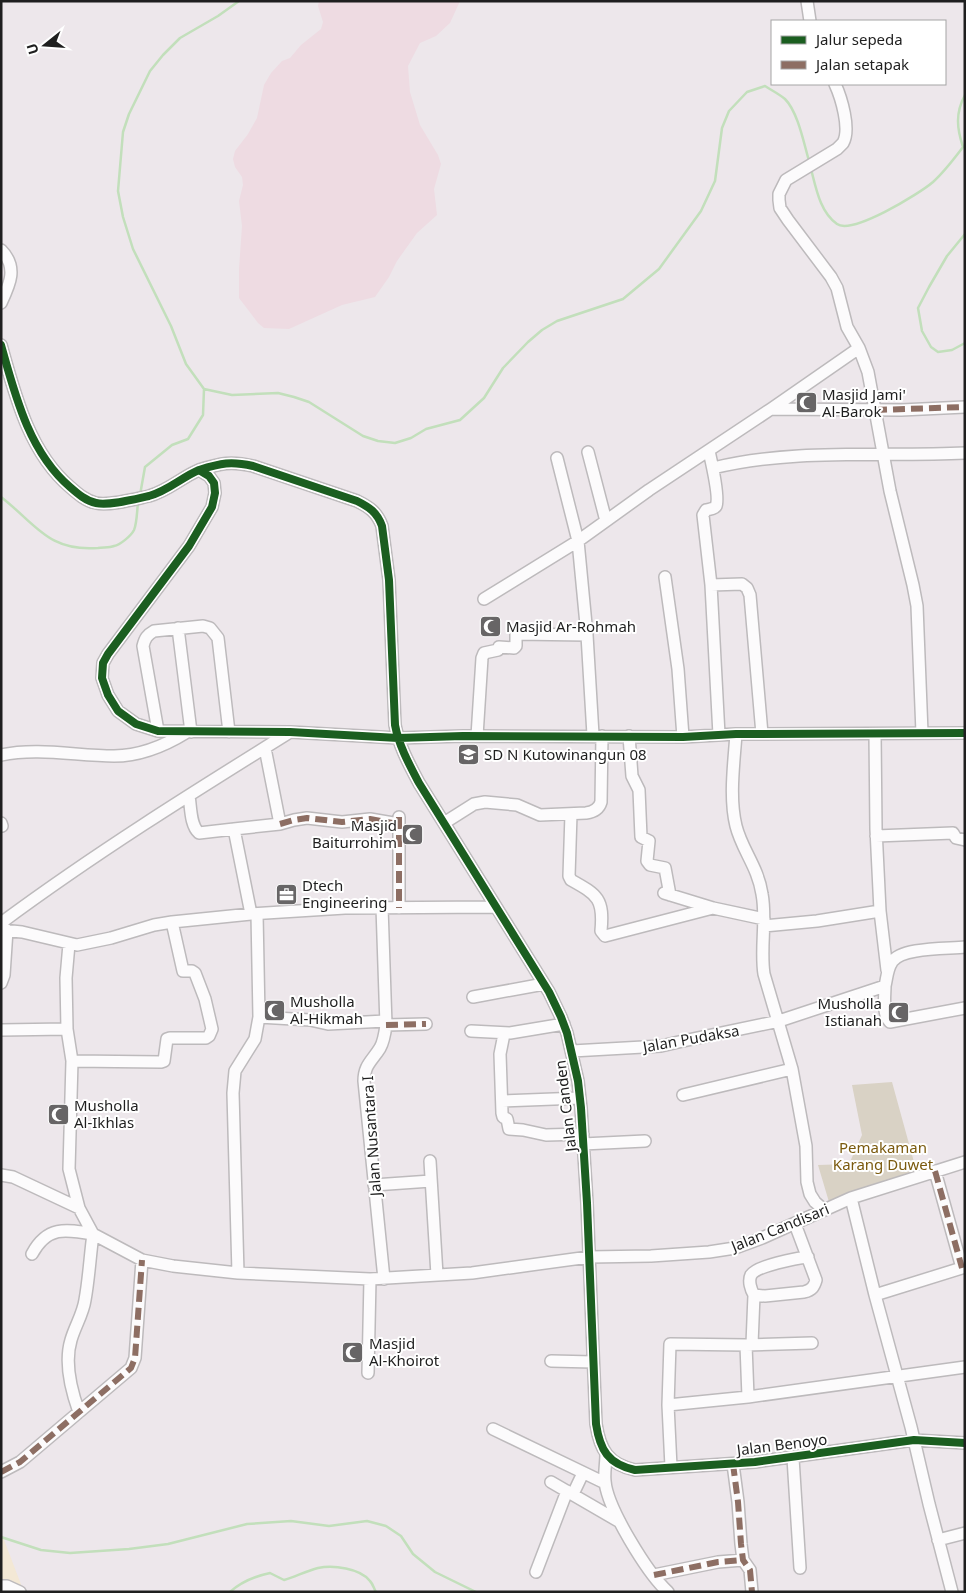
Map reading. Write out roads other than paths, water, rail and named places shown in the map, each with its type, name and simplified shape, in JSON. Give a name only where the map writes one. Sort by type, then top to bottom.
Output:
[{"type":"street","points":[[807,1],[810,20]]},
{"type":"street","points":[[835,85],[843,106],[846,132],[843,142],[837,149],[786,180],[779,194],[780,208],[837,288],[847,327],[859,348],[868,372],[890,491],[917,606],[922,733]]},
{"type":"street","points":[[1,250],[10,260],[12,274],[1,303]]},
{"type":"street","name":"Jalan Canden","points":[[1,345],[26,423],[39,451],[59,478],[82,497],[96,503],[148,496],[161,492],[182,478],[200,470],[221,463],[237,462],[357,501],[372,509],[376,514],[382,526],[389,580],[395,725],[402,751],[419,783],[544,984],[564,1024],[572,1051],[580,1098],[583,1139],[596,1424],[601,1446],[606,1454]]},
{"type":"street","points":[[484,599],[578,541],[649,490],[859,348]]},
{"type":"street","points":[[771,409],[875,410],[965,407]]},
{"type":"street","points":[[709,451],[713,468],[716,505],[715,508],[706,510],[703,515],[711,585],[718,735]]},
{"type":"street","points":[[588,452],[606,521]]},
{"type":"street","points":[[713,468],[763,458],[965,453]]},
{"type":"street","points":[[444,823],[474,804],[485,802],[517,805],[540,815],[592,812],[600,804],[598,736],[578,541],[557,458]]},
{"type":"street","points":[[200,470],[214,482],[215,493],[212,506],[189,546],[108,654],[104,663],[102,678],[108,695],[118,711],[136,724],[158,731],[290,732],[398,738],[477,736],[683,737],[736,734],[965,734]]},
{"type":"street","points":[[665,577],[678,669],[683,737]]},
{"type":"street","points":[[711,585],[742,584],[747,588],[750,595],[762,734]]},
{"type":"street","points":[[158,731],[143,646],[148,635],[154,631],[203,626],[210,628],[218,638],[229,732]]},
{"type":"street","points":[[178,628],[189,732]]},
{"type":"street","points":[[477,736],[483,654],[498,650],[500,647],[514,648],[516,646],[516,634],[587,635]]},
{"type":"street","points":[[1,755],[40,752],[116,756],[156,748],[189,732]]},
{"type":"street","points":[[1,983],[4,975],[3,928],[36,897],[290,732]]},
{"type":"street","points":[[736,734],[733,780],[736,825],[756,869],[761,886],[764,909],[762,961],[764,974],[792,1069],[806,1146],[807,1182],[810,1194],[815,1202],[824,1210]]},
{"type":"street","points":[[875,734],[876,836],[880,911],[888,972]]},
{"type":"street","points":[[629,736],[632,776],[639,790],[641,838],[649,841],[647,861],[650,865],[665,868],[666,894],[764,923],[817,920],[880,911]]},
{"type":"street","points":[[265,748],[280,824]]},
{"type":"street","points":[[189,796],[194,825],[196,832],[199,833],[280,824],[306,818],[342,822],[370,819],[399,820],[399,908]]},
{"type":"street","points":[[571,814],[569,876],[571,880],[594,895],[601,906],[601,931],[605,936],[712,908]]},
{"type":"street","points":[[234,829],[254,914],[259,1017],[255,1039],[239,1064],[234,1078],[232,1093],[238,1273]]},
{"type":"street","points":[[876,836],[953,833],[956,838],[965,840]]},
{"type":"street","points":[[3,928],[77,945],[154,925],[254,914],[344,908],[496,907]]},
{"type":"street","name":"Jalan Nusantara I","points":[[382,908],[386,1023],[384,1038],[364,1072],[364,1081],[384,1279]]},
{"type":"street","points":[[72,1061],[161,1062],[164,1061],[167,1040],[170,1038],[206,1038],[209,1036],[212,1029],[205,999],[195,973],[183,971],[172,922]]},
{"type":"street","points":[[69,944],[66,978],[67,1029],[72,1061],[69,1169],[79,1208],[93,1234],[85,1299],[68,1354],[69,1376],[79,1412]]},
{"type":"street","points":[[965,947],[901,954],[892,961],[885,986],[886,1011],[890,1022],[965,1008]]},
{"type":"street","points":[[473,998],[544,984]]},
{"type":"street","name":"Jalan Pudaksa","points":[[572,1051],[661,1046],[779,1021],[885,986]]},
{"type":"street","points":[[259,1017],[310,1020],[328,1024],[426,1024]]},
{"type":"street","points":[[471,1031],[504,1034],[564,1024]]},
{"type":"street","points":[[1,1030],[67,1029]]},
{"type":"street","points":[[504,1034],[500,1054],[502,1113],[503,1117],[507,1119],[509,1129],[583,1139],[645,1141]]},
{"type":"street","points":[[683,1095],[792,1069]]},
{"type":"street","points":[[502,1101],[580,1098]]},
{"type":"street","points":[[430,1161],[437,1275]]},
{"type":"street","name":"Jalan Candisari","points":[[93,1234],[142,1260],[173,1266],[238,1273],[384,1279],[472,1273],[589,1257],[651,1256],[709,1252],[735,1248],[795,1224],[851,1198],[888,1188],[965,1162]]},
{"type":"street","points":[[875,1295],[964,1268],[935,1171]]},
{"type":"street","points":[[1,1175],[13,1177],[79,1208]]},
{"type":"street","points":[[374,1185],[431,1181]]},
{"type":"street","points":[[851,1198],[952,1592]]},
{"type":"street","points":[[754,1295],[765,1296],[804,1292],[814,1287],[816,1280],[795,1224]]},
{"type":"street","points":[[32,1254],[40,1241],[56,1232],[68,1231],[93,1234]]},
{"type":"street","points":[[748,1397],[749,1345],[754,1295],[750,1282],[751,1276],[766,1267],[808,1257]]},
{"type":"street","points":[[1,1472],[20,1462],[131,1368],[135,1358],[142,1260]]},
{"type":"street","points":[[368,1373],[370,1279]]},
{"type":"street","points":[[671,1468],[668,1405],[670,1344],[749,1345],[812,1343]]},
{"type":"street","points":[[551,1361],[593,1362]]},
{"type":"street","points":[[668,1405],[748,1397],[965,1367]]},
{"type":"street","points":[[493,1429],[605,1483]]},
{"type":"street","name":"Jalan Benoyo","points":[[606,1454],[617,1463],[635,1470],[793,1458],[914,1440],[965,1443]]},
{"type":"street","points":[[606,1454],[605,1483],[620,1522],[654,1575],[668,1592]]},
{"type":"street","points":[[793,1458],[800,1568]]},
{"type":"street","points":[[733,1464],[739,1508],[741,1544],[744,1560],[750,1570],[752,1592]]},
{"type":"street","points":[[536,1572],[570,1493],[583,1473]]},
{"type":"street","points":[[551,1482],[620,1522]]},
{"type":"street","points":[[938,1540],[965,1533]]},
{"type":"street","points":[[654,1575],[718,1562],[744,1560]]},
{"type":"street","points":[[1,1586],[7,1586],[20,1592]]},
{"type":"waterway","points":[[239,1],[218,16],[180,38],[163,55],[150,71],[129,114],[123,132],[118,191],[123,217],[133,249],[171,326],[186,364],[204,389],[232,395],[278,393],[294,397],[309,402],[363,436],[378,441],[395,443],[411,438],[426,429],[460,420],[484,398],[503,368],[542,330],[557,321],[623,299],[659,269],[701,211],[715,181],[722,128],[729,111],[747,92],[765,86],[785,99],[794,112],[809,161]]},
{"type":"waterway","points":[[811,169],[817,192],[826,213],[837,224],[845,226],[856,224],[885,212],[933,182],[963,147],[959,134],[958,115],[965,95]]},
{"type":"waterway","points":[[965,234],[947,256],[918,308],[922,331],[931,347],[938,352],[952,350],[965,343]]},
{"type":"waterway","points":[[140,495],[145,467],[172,445],[188,439],[203,415],[204,389]]},
{"type":"waterway","points":[[1,497],[44,534],[67,546],[81,548],[110,547],[125,540],[134,530],[138,503]]},
{"type":"waterway","points":[[1,1537],[41,1550],[70,1553],[168,1544],[247,1524],[291,1521],[329,1526],[367,1521],[386,1526],[401,1536],[413,1554],[435,1572],[476,1592]]},
{"type":"waterway","points":[[230,1592],[244,1582],[265,1574],[270,1573],[284,1580],[318,1568],[331,1567],[346,1568],[360,1573],[370,1581],[376,1592]]},
{"type":"place","name":"Masjid Jami' Al-Barok","points":[[806,403]]},
{"type":"place","name":"Masjid Ar-Rohmah","points":[[490,626]]},
{"type":"place","name":"SD N Kutowinangun 08","points":[[468,754]]},
{"type":"place","name":"Masjid Baiturrohim","points":[[413,834]]},
{"type":"place","name":"Dtech Engineering","points":[[286,894]]},
{"type":"place","name":"Musholla Al-Hikmah","points":[[274,1010]]},
{"type":"place","name":"Musholla Istianah","points":[[898,1012]]},
{"type":"place","name":"Musholla Al-Ikhlas","points":[[58,1114]]},
{"type":"place","name":"Masjid Al-Khoirot","points":[[353,1352]]},
{"type":"park label","name":"Pemakaman Karang Duwet","points":[[883,1156]]}]
